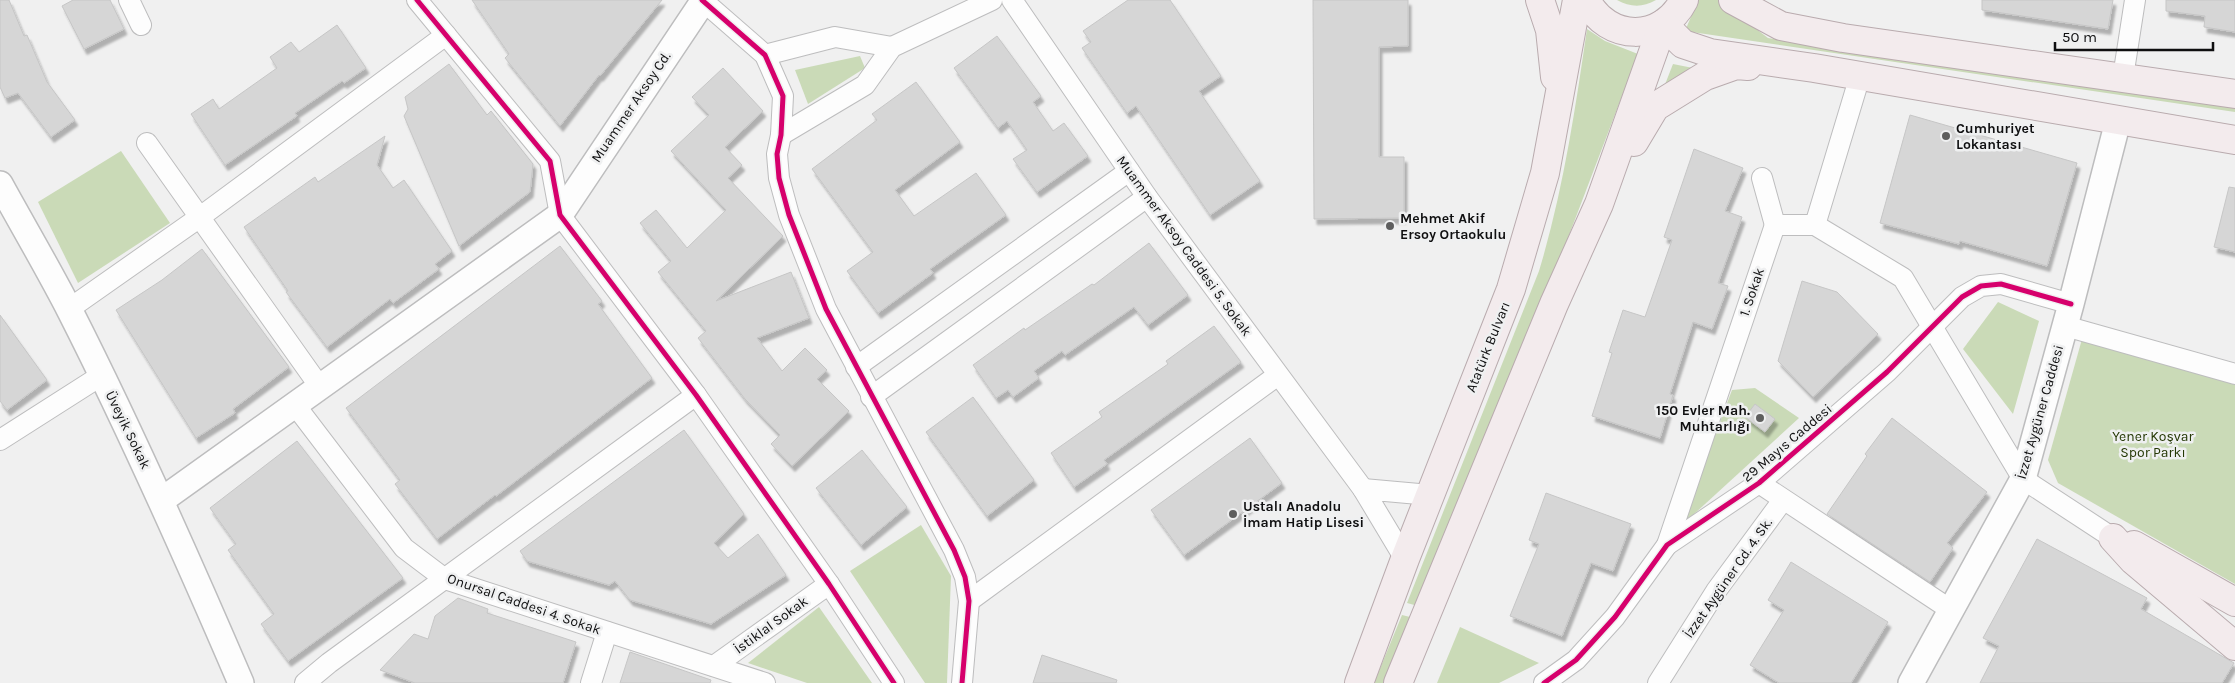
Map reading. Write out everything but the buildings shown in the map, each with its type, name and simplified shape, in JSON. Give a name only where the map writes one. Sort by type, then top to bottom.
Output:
[{"type":"main road","points":[[1540,0],[1550,30],[1558,109]]},
{"type":"main road","name":"Atatürk Bulvarı","points":[[1359,683],[1511,289],[1545,174],[1577,0]]},
{"type":"main road","points":[[1586,0],[1592,11],[1605,23],[1621,31],[1638,32],[1656,28],[1669,20],[1680,9],[1684,0]]},
{"type":"main road","points":[[1733,0],[1781,26],[1843,38],[2235,94]]},
{"type":"main road","points":[[1768,0],[1781,26]]},
{"type":"main road","points":[[1663,24],[1683,44],[1710,53],[1814,68],[2235,140]]},
{"type":"main road","points":[[1398,683],[1554,304],[1599,204],[1663,24]]},
{"type":"main road","points":[[1599,204],[1655,107],[1705,76],[1736,65],[1814,68]]},
{"type":"main road","points":[[2113,538],[2135,545],[2235,602]]},
{"type":"main road","points":[[2113,538],[2133,560],[2235,646]]},
{"type":"street","points":[[129,0],[141,25]]},
{"type":"street","points":[[417,0],[550,161],[560,215],[696,395],[828,584],[894,683]]},
{"type":"street","points":[[703,0],[765,55],[783,96],[782,135],[777,154],[779,178],[789,215],[826,309],[954,550],[965,577],[969,601],[962,683]]},
{"type":"street","name":"Muammer Aksoy Cd.","points":[[560,215],[703,0]]},
{"type":"street","points":[[782,135],[865,85],[892,46],[992,0]]},
{"type":"street","name":"Muammer Aksoy Caddesi 5. Sokak","points":[[1012,0],[1147,197],[1363,489],[1405,560]]},
{"type":"street","points":[[2123,77],[2135,0]]},
{"type":"street","points":[[69,309],[200,217],[446,35]]},
{"type":"street","points":[[765,55],[835,37],[892,46]]},
{"type":"street","points":[[1815,225],[1860,76]]},
{"type":"street","name":"İzzet Aygüner Caddesi","points":[[1911,683],[2022,479],[2068,315],[2118,121]]},
{"type":"street","points":[[147,143],[320,387]]},
{"type":"street","points":[[856,368],[1129,171]]},
{"type":"street","points":[[1762,178],[1775,225],[1815,225],[1903,278],[1934,327],[2022,479],[2113,538]]},
{"type":"street","name":"Üveyik Sokak","points":[[2,191],[69,309],[102,375],[162,500],[241,683]]},
{"type":"street","points":[[872,396],[1147,197]]},
{"type":"street","points":[[162,500],[560,215]]},
{"type":"street","name":"1. Sokak","points":[[1667,545],[1775,225]]},
{"type":"street","name":"29 Mayıs Caddesi","points":[[1544,683],[1576,660],[1615,617],[1667,545],[1759,483],[1850,406],[1934,327],[1962,297],[1981,286],[2001,284],[2068,315],[2235,374]]},
{"type":"street","points":[[0,440],[102,375]]},
{"type":"street","points":[[969,601],[1278,375]]},
{"type":"street","points":[[306,683],[329,663],[696,395]]},
{"type":"street","name":"Onursal Caddesi 4. Sokak","points":[[295,405],[404,548],[445,578],[765,683]]},
{"type":"street","points":[[1759,483],[1951,610]]},
{"type":"street","points":[[1363,489],[1430,495]]},
{"type":"street","name":"İzzet Aygüner Cd. 4. Sk.","points":[[1658,683],[1716,591],[1783,500]]},
{"type":"street","name":"İstiklal Sokak","points":[[714,666],[828,584]]},
{"type":"street","points":[[591,683],[607,632]]},
{"type":"street","points":[[320,683],[329,663]]},
{"type":"green space","points":[[1617,0],[1656,0],[1636,6]]},
{"type":"green space","points":[[1698,0],[1718,0],[1768,38],[1856,53],[2235,107],[2235,112],[1685,31]]},
{"type":"green space","points":[[1587,29],[1605,41],[1638,54],[1558,264],[1418,606],[1407,603],[1539,271],[1562,181]]},
{"type":"green space","points":[[860,56],[865,68],[808,104],[795,70]]},
{"type":"green space","points":[[1673,64],[1698,69],[1664,87]]},
{"type":"green space","points":[[121,151],[170,223],[78,283],[38,202]]},
{"type":"green space","points":[[1998,302],[2039,321],[2013,414],[1963,349]]},
{"type":"green space","name":"Yener Koşvar Spor Parkı","points":[[2082,339],[2235,382],[2235,584],[2058,483],[2048,460]]},
{"type":"green space","points":[[1755,388],[1799,418],[1681,526],[1732,390]]},
{"type":"green space","points":[[921,525],[951,576],[947,683],[925,683],[850,571]]},
{"type":"green space","points":[[819,607],[872,683],[807,683],[748,663]]},
{"type":"green space","points":[[1402,615],[1410,617],[1383,683],[1374,683]]},
{"type":"green space","points":[[1460,627],[1539,663],[1499,683],[1437,683]]},
{"type":"cycle path","points":[[417,0],[550,161],[560,215],[696,395],[829,584],[894,683]]},
{"type":"cycle path","points":[[702,0],[765,55],[783,96],[781,135],[777,154],[779,178],[789,215],[826,309],[954,550],[965,577],[969,601],[962,683]]},
{"type":"cycle path","points":[[1544,683],[1576,660],[1615,617],[1667,545],[1759,483],[1887,372],[1962,297],[1981,286],[2001,284],[2071,304]]},
{"type":"place","name":"Cumhuriyet Lokantası","points":[[1946,136]]},
{"type":"place","name":"Mehmet Akif Ersoy Ortaokulu","points":[[1390,226]]},
{"type":"place","name":"150 Evler Mah. Muhtarlığı","points":[[1760,418]]},
{"type":"place","name":"Ustalı Anadolu İmam Hatip Lisesi","points":[[1233,514]]}]
